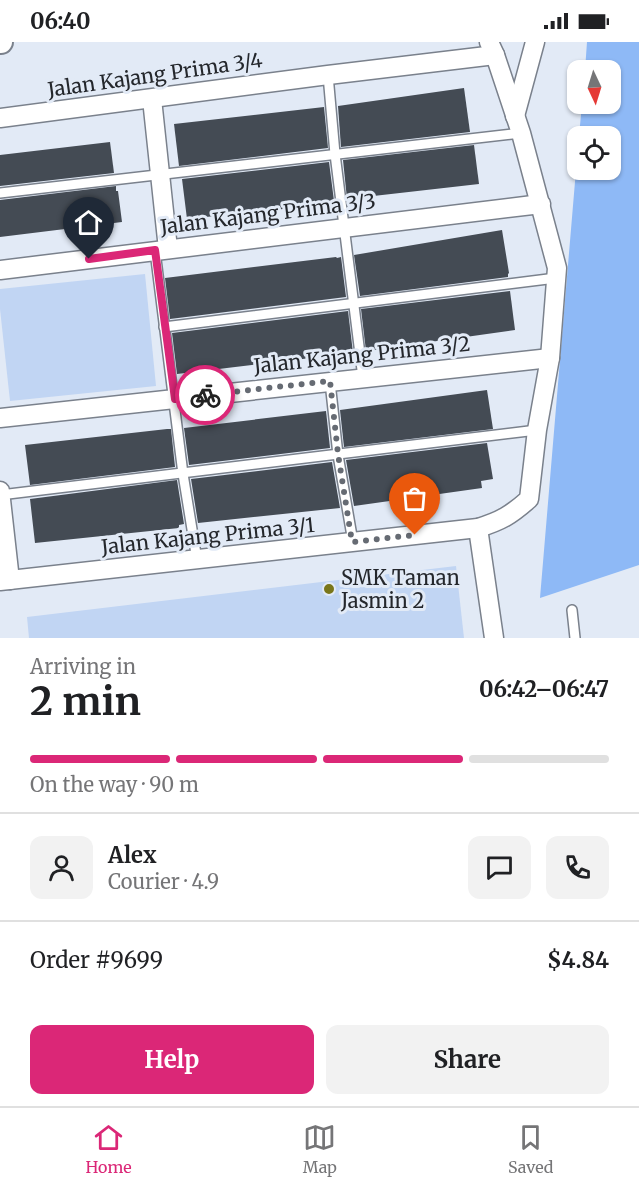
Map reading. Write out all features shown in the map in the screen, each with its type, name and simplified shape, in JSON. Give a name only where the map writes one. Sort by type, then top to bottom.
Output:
[{"type":"street","points":[[515,116],[535,42]]},
{"type":"street","points":[[492,48],[521,133],[557,268],[550,358],[537,430]]},
{"type":"street","name":"Jalan Kajang Prima 3/4","points":[[0,118],[328,75],[492,48]]},
{"type":"street","points":[[152,99],[160,174],[161,250]]},
{"type":"street","name":"Jalan Kajang Prima 3/3","points":[[0,270],[541,204]]},
{"type":"street","name":"Jalan Kajang Prima 3/2","points":[[0,418],[550,358]]},
{"type":"street","name":"Jalan Kajang Prima 3/1","points":[[5,580],[478,528],[497,522],[514,512],[529,499],[537,430]]},
{"type":"street","points":[[0,494],[5,580]]},
{"type":"street","points":[[478,528],[494,638]]},
{"type":"lane","points":[[328,75],[335,154],[363,378]]},
{"type":"lane","points":[[0,192],[521,133]]},
{"type":"lane","points":[[161,250],[164,327],[183,474],[197,560]]},
{"type":"lane","points":[[164,327],[556,278]]},
{"type":"lane","points":[[330,381],[338,454],[352,542]]},
{"type":"lane","points":[[0,494],[537,430]]},
{"type":"lane","points":[[573,610],[575,638]]},
{"type":"shaded area","points":[[587,42],[639,42],[639,565],[540,598],[575,180],[621,180],[621,126],[580,126],[581,114],[621,114],[621,60],[586,60]]},
{"type":"shaded area","points":[[145,274],[156,386],[10,401],[0,289]]},
{"type":"shaded area","name":"SMK Taman Jasmin 2","points":[[456,566],[464,638],[29,638],[27,617]]},
{"type":"building","points":[[464,88],[470,132],[341,147],[338,106]]},
{"type":"building","points":[[324,107],[328,148],[179,166],[174,124]]},
{"type":"building","points":[[110,142],[114,173],[0,186],[0,155]]},
{"type":"building","points":[[474,145],[479,184],[347,199],[343,160]]},
{"type":"building","points":[[329,162],[334,201],[332,204],[187,219],[182,179]]},
{"type":"building","points":[[116,186],[122,222],[0,237],[0,200]]},
{"type":"building","points":[[502,230],[508,277],[360,296],[354,255]]},
{"type":"building","points":[[341,257],[346,297],[170,319],[165,278]]},
{"type":"building","points":[[510,291],[515,330],[366,351],[361,309]]},
{"type":"building","points":[[348,311],[353,353],[177,374],[172,333]]},
{"type":"building","points":[[487,390],[493,429],[344,447],[340,410]]},
{"type":"building","points":[[326,411],[330,448],[189,465],[184,428]]},
{"type":"building","points":[[171,429],[175,467],[30,485],[25,445]]},
{"type":"building","points":[[487,443],[493,479],[481,481],[482,488],[354,506],[346,460]]},
{"type":"building","points":[[332,462],[340,508],[198,523],[191,479]]},
{"type":"building","points":[[177,480],[184,524],[179,525],[179,528],[35,543],[30,499]]},
{"type":"way so far","points":[[205,395],[330,381],[338,454],[352,542],[415,535]]},
{"type":"place","name":"SMK Taman Jasmin 2","points":[[329,589]]},
{"type":"route","points":[[89,259],[155,250],[175,399],[205,395]]}]
